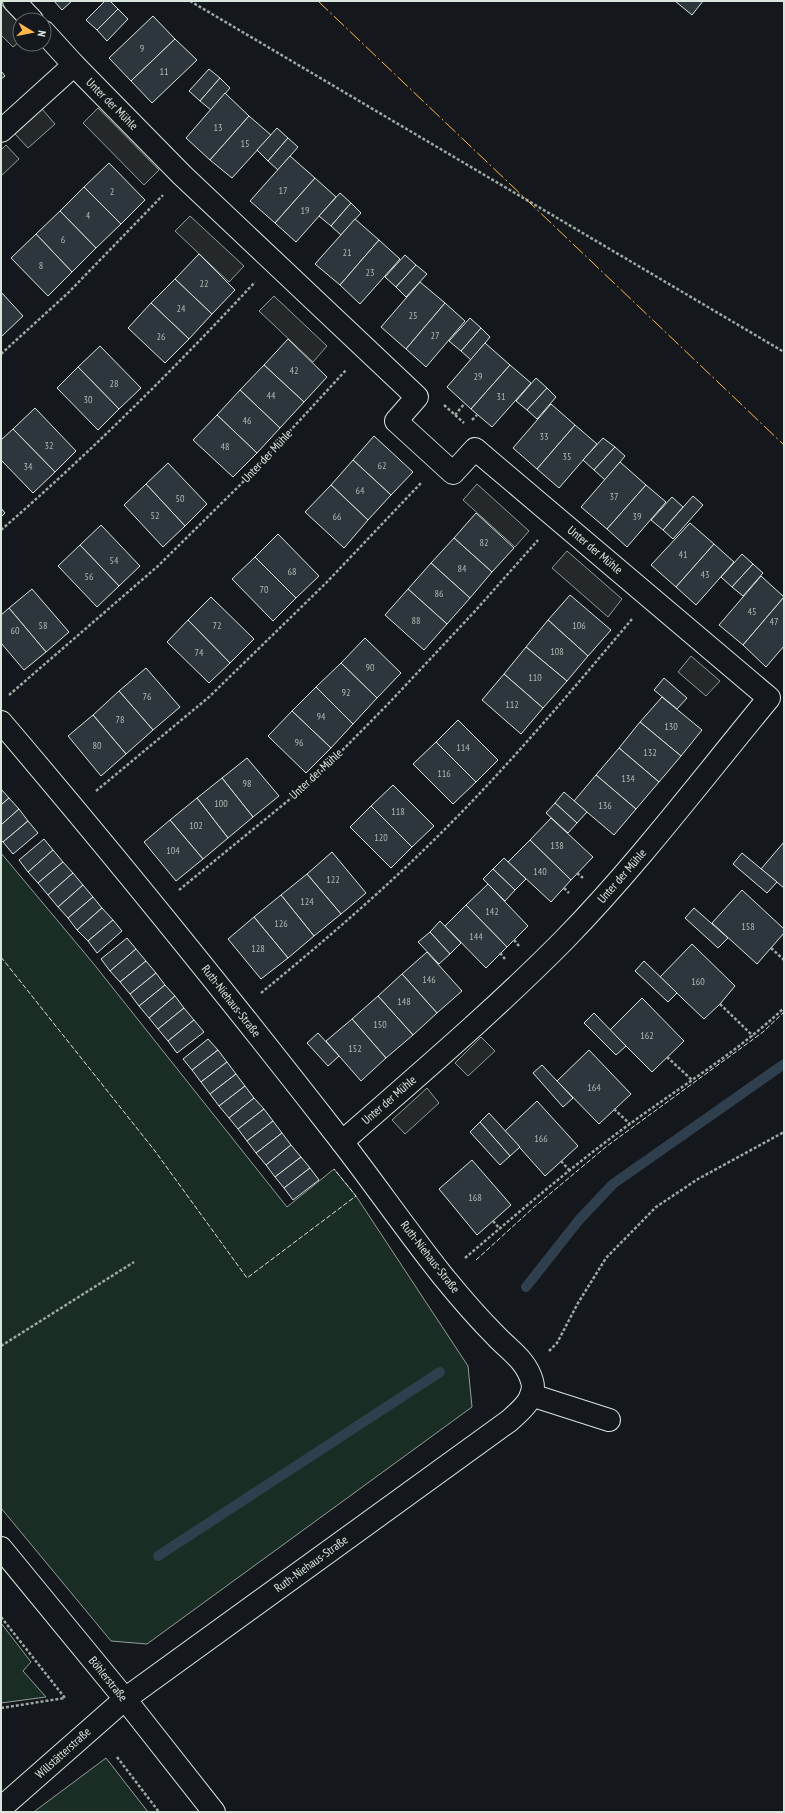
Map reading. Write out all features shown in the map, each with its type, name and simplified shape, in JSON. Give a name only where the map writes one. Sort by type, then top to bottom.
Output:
[{"type":"street","points":[[14,1],[24,12]]},
{"type":"street","name":"Unter der Mühle","points":[[52,41],[182,175],[417,397]]},
{"type":"street","points":[[1,131],[74,65]]},
{"type":"street","points":[[417,397],[396,421],[453,473],[474,449]]},
{"type":"street","name":"Unter der Mühle","points":[[342,1142],[479,1021],[564,940],[614,886],[769,698],[474,449]]},
{"type":"street","name":"Ruth-Niehaus-Straße","points":[[1,722],[157,908],[342,1142],[443,1276],[497,1337],[518,1355],[527,1368],[533,1384],[527,1405],[509,1421],[125,1699]]},
{"type":"street","points":[[531,1394],[609,1420]]},
{"type":"street","name":"Böhlerstraße","points":[[1,1548],[125,1699],[214,1812]]},
{"type":"street","name":"Willstätterstraße","points":[[1,1808],[125,1699]]},
{"type":"path","points":[[190,1],[784,352]]},
{"type":"path","points":[[1,354],[68,293],[182,175]]},
{"type":"path","points":[[1,530],[58,480],[136,406],[274,261]]},
{"type":"path","name":"Unter der Mühle","points":[[7,696],[158,566],[242,483],[365,349]]},
{"type":"path","points":[[417,397],[426,388],[482,440],[474,449]]},
{"type":"path","points":[[455,415],[465,403]]},
{"type":"path","points":[[74,808],[210,697],[326,583],[441,462]]},
{"type":"path","name":"Unter der Mühle","points":[[157,908],[312,781],[390,703],[476,610],[557,518]]},
{"type":"path","points":[[239,1011],[320,945],[382,890],[452,821],[515,755],[650,598]]},
{"type":"path","points":[[771,948],[784,960]]},
{"type":"path","points":[[720,1004],[753,1036]]},
{"type":"path","points":[[443,1276],[570,1171],[630,1124],[753,1036],[784,1008]]},
{"type":"path","points":[[667,1057],[692,1080]]},
{"type":"path","points":[[614,1110],[630,1124]]},
{"type":"path","points":[[527,1368],[557,1343],[578,1303],[606,1258],[656,1207],[698,1179],[784,1132]]},
{"type":"path","points":[[561,1162],[570,1171]]},
{"type":"path","points":[[493,1221],[500,1229]]},
{"type":"path","points":[[1,1346],[134,1262]]},
{"type":"path","points":[[1,1617],[65,1698],[1,1708]]},
{"type":"path","points":[[117,1757],[159,1812]]},
{"type":"green space","points":[[1,853],[93,963],[287,1207],[334,1169],[356,1196],[468,1366],[472,1407],[147,1644],[111,1641],[1,1508]]},
{"type":"green space","points":[[1,1623],[31,1662],[23,1671],[46,1697],[1,1703]]},
{"type":"green space","points":[[106,1758],[148,1812],[35,1812],[35,1811]]},
{"type":"shaded area","points":[[1,4],[12,16],[12,46],[1,35]]},
{"type":"shaded area","points":[[98,108],[159,170],[144,185],[83,123]]},
{"type":"shaded area","points":[[42,109],[55,124],[28,148],[15,134]]},
{"type":"shaded area","points":[[6,145],[19,159],[1,176],[1,150]]},
{"type":"shaded area","points":[[190,216],[244,266],[229,282],[175,231]]},
{"type":"shaded area","points":[[274,296],[327,346],[313,362],[259,311]]},
{"type":"shaded area","points":[[477,484],[529,531],[515,547],[463,500]]},
{"type":"shaded area","points":[[567,551],[622,599],[608,617],[552,568]]},
{"type":"shaded area","points":[[691,656],[720,681],[706,696],[678,672]]},
{"type":"shaded area","points":[[481,1037],[495,1051],[468,1076],[455,1063]]},
{"type":"shaded area","points":[[427,1088],[439,1103],[405,1134],[392,1120]]},
{"type":"building","points":[[54,1],[72,1],[62,10]]},
{"type":"building","points":[[105,1],[110,1],[118,9],[97,30],[86,20]]},
{"type":"building","points":[[675,1],[703,1],[692,15]]},
{"type":"building","points":[[118,9],[128,19],[107,41],[97,30]]},
{"type":"building","points":[[153,16],[175,39],[131,81],[109,58]]},
{"type":"building","points":[[175,39],[197,60],[152,103],[131,81]]},
{"type":"building","points":[[209,69],[220,78],[200,101],[189,91]]},
{"type":"building","points":[[1,71],[5,76],[1,79]]},
{"type":"building","points":[[220,78],[230,88],[211,110],[200,101]]},
{"type":"building","points":[[225,93],[249,116],[210,160],[186,138]]},
{"type":"building","points":[[249,116],[271,135],[232,178],[210,160]]},
{"type":"building","points":[[277,128],[288,138],[268,161],[257,150]]},
{"type":"building","points":[[288,138],[298,147],[278,170],[268,161]]},
{"type":"building","points":[[290,156],[315,178],[275,223],[250,201]]},
{"type":"building","points":[[109,163],[145,200],[121,224],[84,187]]},
{"type":"building","points":[[315,178],[336,197],[296,242],[275,223]]},
{"type":"building","points":[[84,187],[121,224],[96,248],[60,211]]},
{"type":"building","points":[[340,193],[351,203],[331,226],[319,216]]},
{"type":"building","points":[[351,203],[361,213],[341,235],[331,226]]},
{"type":"building","points":[[60,211],[96,248],[72,272],[36,234]]},
{"type":"building","points":[[355,219],[379,240],[340,285],[315,264]]},
{"type":"building","points":[[36,234],[72,272],[48,296],[11,258]]},
{"type":"building","points":[[379,240],[400,259],[360,304],[340,285]]},
{"type":"building","points":[[199,254],[235,290],[212,314],[175,279]]},
{"type":"building","points":[[405,255],[416,265],[396,287],[385,277]]},
{"type":"building","points":[[416,265],[427,274],[406,297],[396,287]]},
{"type":"building","points":[[175,279],[212,314],[189,339],[151,303]]},
{"type":"building","points":[[420,282],[445,303],[406,349],[381,327]]},
{"type":"building","points":[[1,292],[23,316],[1,337]]},
{"type":"building","points":[[151,303],[189,339],[165,363],[128,328]]},
{"type":"building","points":[[445,303],[465,321],[426,367],[406,349]]},
{"type":"building","points":[[470,318],[481,328],[461,351],[449,341]]},
{"type":"building","points":[[481,328],[490,337],[471,360],[461,351]]},
{"type":"building","points":[[288,339],[327,377],[304,402],[264,365]]},
{"type":"building","points":[[485,343],[510,365],[471,409],[447,387]]},
{"type":"building","points":[[100,346],[141,388],[119,409],[78,367]]},
{"type":"building","points":[[264,365],[304,402],[280,428],[240,390]]},
{"type":"building","points":[[510,365],[531,383],[492,427],[471,409]]},
{"type":"building","points":[[78,367],[119,409],[98,430],[57,388]]},
{"type":"building","points":[[536,378],[547,388],[527,410],[516,401]]},
{"type":"building","points":[[547,388],[556,397],[537,419],[527,410]]},
{"type":"building","points":[[240,390],[280,428],[257,453],[217,415]]},
{"type":"building","points":[[551,404],[575,425],[537,469],[513,448]]},
{"type":"building","points":[[35,408],[76,451],[55,472],[13,429]]},
{"type":"building","points":[[217,415],[257,453],[233,477],[193,440]]},
{"type":"building","points":[[575,425],[597,444],[559,488],[537,469]]},
{"type":"building","points":[[13,429],[55,472],[33,493],[1,460],[1,440]]},
{"type":"building","points":[[374,436],[413,472],[391,495],[353,460]]},
{"type":"building","points":[[603,438],[615,447],[594,470],[583,460]]},
{"type":"building","points":[[615,447],[625,456],[605,480],[594,470]]},
{"type":"building","points":[[353,460],[391,495],[368,520],[331,485]]},
{"type":"building","points":[[620,462],[646,485],[607,529],[581,507]]},
{"type":"building","points":[[168,463],[207,504],[185,526],[146,484]]},
{"type":"building","points":[[146,484],[185,526],[163,547],[124,505]]},
{"type":"building","points":[[331,485],[368,520],[344,548],[305,512]]},
{"type":"building","points":[[646,485],[666,502],[627,547],[607,529]]},
{"type":"building","points":[[693,496],[703,505],[673,539],[663,530]]},
{"type":"building","points":[[672,497],[683,507],[663,530],[651,520]]},
{"type":"building","points":[[1,508],[5,513],[1,517]]},
{"type":"building","points":[[476,513],[514,548],[492,572],[454,538]]},
{"type":"building","points":[[690,523],[714,544],[676,587],[651,565]]},
{"type":"building","points":[[101,525],[140,566],[119,586],[80,545]]},
{"type":"building","points":[[278,534],[319,576],[296,598],[255,557]]},
{"type":"building","points":[[454,538],[492,572],[470,598],[431,563]]},
{"type":"building","points":[[714,544],[734,562],[696,605],[676,587]]},
{"type":"building","points":[[80,545],[119,586],[97,607],[58,566]]},
{"type":"building","points":[[742,554],[753,564],[732,587],[721,577]]},
{"type":"building","points":[[255,557],[296,598],[273,621],[232,579]]},
{"type":"building","points":[[431,563],[470,598],[447,624],[408,589]]},
{"type":"building","points":[[753,564],[763,573],[743,596],[732,587]]},
{"type":"building","points":[[761,576],[784,597],[743,645],[719,625]]},
{"type":"building","points":[[32,589],[69,632],[46,652],[9,608]]},
{"type":"building","points":[[408,589],[447,624],[424,650],[385,615]]},
{"type":"building","points":[[570,595],[611,630],[588,656],[548,620]]},
{"type":"building","points":[[211,597],[254,639],[230,663],[188,620]]},
{"type":"building","points":[[784,597],[784,646],[766,667],[743,645]]},
{"type":"building","points":[[9,608],[46,652],[24,670],[1,643],[1,615]]},
{"type":"building","points":[[188,620],[230,663],[209,683],[167,642]]},
{"type":"building","points":[[548,620],[588,656],[567,681],[526,647]]},
{"type":"building","points":[[365,638],[401,673],[377,698],[341,663]]},
{"type":"building","points":[[526,647],[567,681],[543,708],[504,674]]},
{"type":"building","points":[[341,663],[377,698],[353,724],[316,687]]},
{"type":"building","points":[[146,668],[180,707],[153,730],[119,691]]},
{"type":"building","points":[[504,674],[543,708],[521,734],[482,700]]},
{"type":"building","points":[[664,678],[687,698],[677,709],[654,690]]},
{"type":"building","points":[[316,687],[353,724],[331,748],[292,711]]},
{"type":"building","points":[[119,691],[153,730],[126,754],[93,715]]},
{"type":"building","points":[[662,697],[702,730],[681,756],[640,722]]},
{"type":"building","points":[[292,711],[331,748],[306,773],[268,736]]},
{"type":"building","points":[[93,715],[126,754],[101,776],[68,736]]},
{"type":"building","points":[[458,720],[498,760],[476,782],[436,742]]},
{"type":"building","points":[[640,722],[681,756],[659,782],[619,748]]},
{"type":"building","points":[[436,742],[476,782],[453,804],[413,764]]},
{"type":"building","points":[[619,748],[659,782],[636,809],[596,775]]},
{"type":"building","points":[[247,758],[279,796],[253,817],[222,778]]},
{"type":"building","points":[[596,775],[636,809],[614,835],[574,801]]},
{"type":"building","points":[[222,778],[253,817],[228,838],[197,798]]},
{"type":"building","points":[[393,785],[434,826],[412,847],[371,806]]},
{"type":"building","points":[[1,789],[9,798],[1,805]]},
{"type":"building","points":[[564,792],[587,812],[577,823],[555,803]]},
{"type":"building","points":[[9,798],[19,809],[1,825],[1,805]]},
{"type":"building","points":[[197,798],[228,838],[203,859],[170,820]]},
{"type":"building","points":[[555,803],[577,823],[568,833],[546,813]]},
{"type":"building","points":[[371,806],[412,847],[391,868],[350,827]]},
{"type":"building","points":[[19,809],[28,821],[3,842],[1,840],[1,825]]},
{"type":"building","points":[[551,818],[593,857],[571,880],[530,840]]},
{"type":"building","points":[[170,820],[203,859],[176,881],[144,842]]},
{"type":"building","points":[[28,821],[38,833],[13,854],[3,842]]},
{"type":"building","points":[[44,839],[53,850],[28,872],[19,860]]},
{"type":"building","points":[[530,840],[571,880],[551,902],[508,862]]},
{"type":"building","points":[[784,842],[784,888],[761,869]]},
{"type":"building","points":[[53,850],[63,862],[38,883],[28,872]]},
{"type":"building","points":[[332,852],[366,893],[341,914],[307,874]]},
{"type":"building","points":[[742,853],[777,882],[767,893],[733,864]]},
{"type":"building","points":[[504,858],[526,879],[515,890],[493,869]]},
{"type":"building","points":[[63,862],[73,873],[48,895],[38,883]]},
{"type":"building","points":[[493,869],[515,890],[505,901],[483,879]]},
{"type":"building","points":[[73,873],[83,885],[58,907],[48,895]]},
{"type":"building","points":[[307,874],[341,914],[314,936],[281,895]]},
{"type":"building","points":[[488,884],[528,926],[507,947],[466,905]]},
{"type":"building","points":[[83,885],[93,897],[68,918],[58,907]]},
{"type":"building","points":[[742,890],[784,929],[784,933],[757,964],[712,923]]},
{"type":"building","points":[[281,895],[314,936],[288,958],[254,917]]},
{"type":"building","points":[[93,897],[102,908],[77,930],[68,918]]},
{"type":"building","points":[[466,905],[507,947],[486,968],[445,926]]},
{"type":"building","points":[[102,908],[113,920],[88,941],[77,930]]},
{"type":"building","points":[[694,908],[728,938],[718,948],[685,918]]},
{"type":"building","points":[[254,917],[288,958],[261,979],[228,939]]},
{"type":"building","points":[[113,920],[122,931],[97,953],[88,941]]},
{"type":"building","points":[[440,921],[461,943],[450,954],[430,932]]},
{"type":"building","points":[[430,932],[450,954],[439,964],[418,942]]},
{"type":"building","points":[[127,938],[136,949],[110,971],[101,959]]},
{"type":"building","points":[[692,944],[735,986],[720,1004],[704,1019],[660,977]]},
{"type":"building","points":[[136,949],[146,961],[120,982],[110,971]]},
{"type":"building","points":[[427,952],[462,991],[437,1013],[402,974]]},
{"type":"building","points":[[146,961],[156,973],[130,994],[120,982]]},
{"type":"building","points":[[644,961],[677,993],[668,1002],[635,971]]},
{"type":"building","points":[[156,973],[165,985],[139,1006],[130,994]]},
{"type":"building","points":[[402,974],[437,1013],[413,1035],[378,996]]},
{"type":"building","points":[[165,985],[175,996],[149,1018],[139,1006]]},
{"type":"building","points":[[175,996],[184,1008],[158,1029],[149,1018]]},
{"type":"building","points":[[378,996],[413,1035],[386,1058],[352,1019]]},
{"type":"building","points":[[642,998],[684,1041],[652,1072],[610,1030]]},
{"type":"building","points":[[184,1008],[194,1020],[168,1041],[158,1029]]},
{"type":"building","points":[[594,1013],[626,1046],[616,1055],[584,1023]]},
{"type":"building","points":[[352,1019],[386,1058],[361,1081],[326,1041]]},
{"type":"building","points":[[194,1020],[204,1032],[177,1053],[168,1041]]},
{"type":"building","points":[[318,1033],[339,1056],[328,1066],[307,1043]]},
{"type":"building","points":[[208,1039],[218,1050],[192,1070],[183,1059]]},
{"type":"building","points":[[218,1050],[227,1062],[201,1082],[192,1070]]},
{"type":"building","points":[[589,1050],[631,1094],[599,1124],[557,1081]]},
{"type":"building","points":[[227,1062],[236,1074],[210,1094],[201,1082]]},
{"type":"building","points":[[542,1065],[573,1098],[563,1107],[533,1073]]},
{"type":"building","points":[[236,1074],[245,1086],[219,1106],[210,1094]]},
{"type":"building","points":[[245,1086],[254,1098],[229,1118],[219,1106]]},
{"type":"building","points":[[254,1098],[264,1109],[238,1129],[229,1118]]},
{"type":"building","points":[[537,1101],[578,1146],[545,1176],[505,1131]]},
{"type":"building","points":[[264,1109],[273,1121],[247,1141],[238,1129]]},
{"type":"building","points":[[489,1113],[520,1147],[510,1156],[480,1122]]},
{"type":"building","points":[[273,1121],[282,1133],[256,1153],[247,1141]]},
{"type":"building","points":[[480,1122],[510,1156],[500,1165],[470,1132]]},
{"type":"building","points":[[282,1133],[291,1145],[266,1165],[256,1153]]},
{"type":"building","points":[[291,1145],[301,1157],[275,1177],[266,1165]]},
{"type":"building","points":[[301,1157],[310,1168],[284,1188],[275,1177]]},
{"type":"building","points":[[472,1160],[511,1205],[477,1235],[439,1189]]},
{"type":"building","points":[[310,1168],[319,1180],[293,1200],[284,1188]]},
{"type":"waterway","points":[[526,1287],[579,1220],[613,1184],[784,1064]]},
{"type":"waterway","points":[[158,1556],[440,1372]]},
{"type":"fence","points":[[1,957],[155,1151],[247,1278],[356,1196],[334,1169]]},
{"type":"fence","points":[[476,1260],[533,1208],[607,1146],[763,1032],[784,1012]]},
{"type":"power","points":[[318,1],[784,445]]}]
